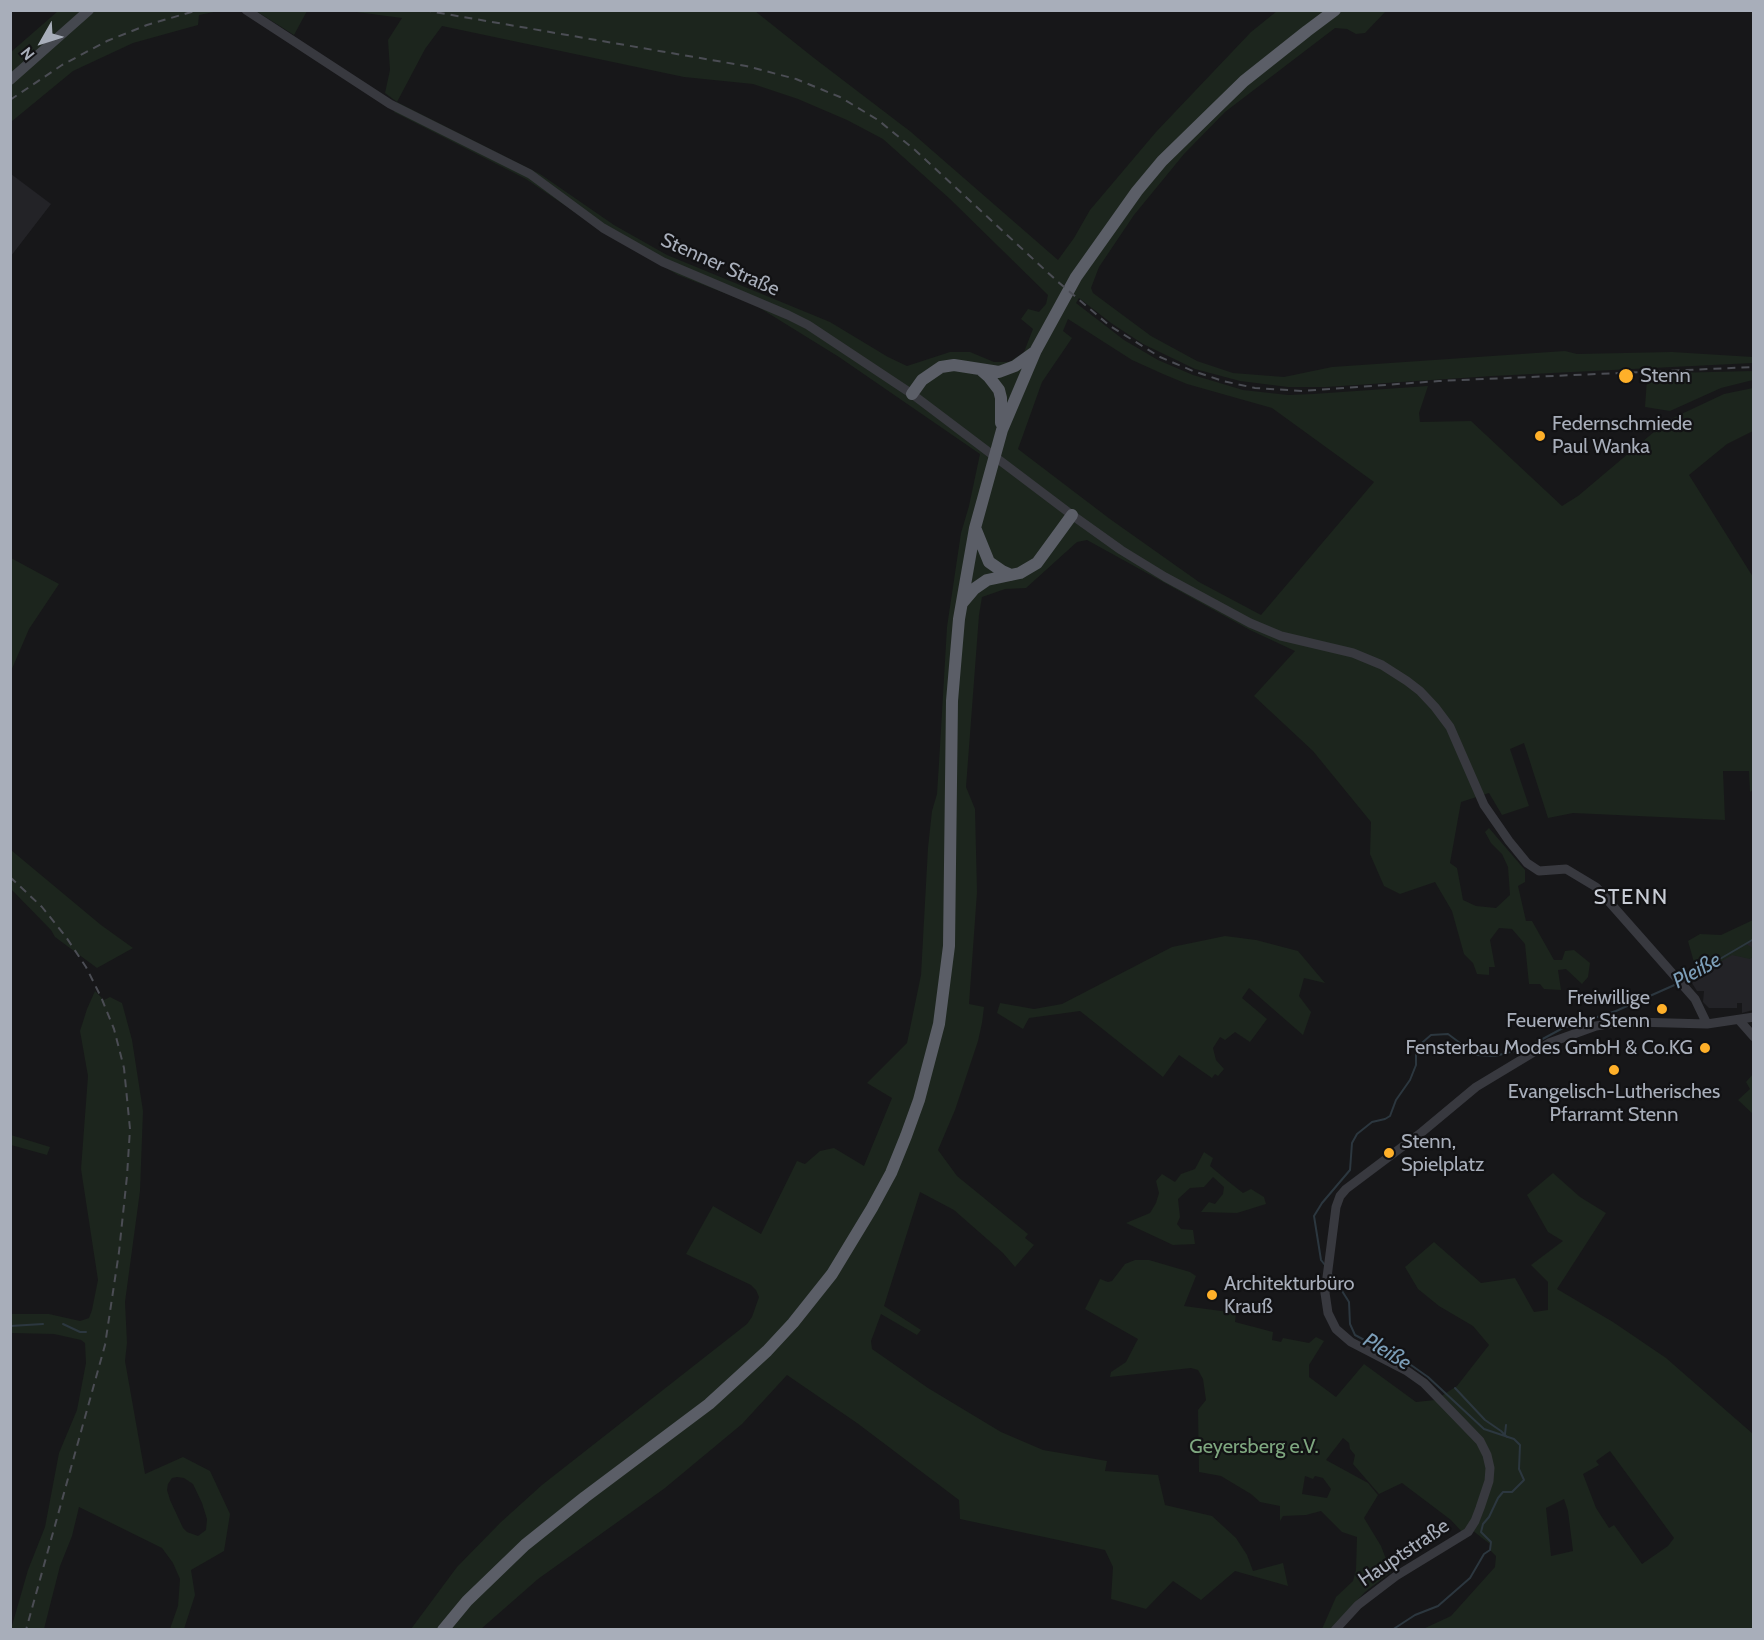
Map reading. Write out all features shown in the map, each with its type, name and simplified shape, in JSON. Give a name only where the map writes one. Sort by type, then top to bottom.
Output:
[{"type":"highway","points":[[443,1629],[474,1594],[525,1545],[709,1404],[766,1351],[793,1323],[832,1274],[891,1173],[916,1109],[930,1062],[945,986],[951,908],[952,701],[959,619],[975,528],[1001,433],[1046,331],[1076,277],[1113,222],[1162,161],[1244,81],[1335,10]]},
{"type":"highway","points":[[912,394],[922,380],[941,367],[954,365],[999,372],[1015,366],[1036,350]]},
{"type":"highway","points":[[979,368],[999,390],[1001,433]]},
{"type":"highway","points":[[961,605],[980,584],[987,580],[1012,575],[1037,563],[1072,515]]},
{"type":"highway","points":[[975,528],[989,562],[1012,575]]},
{"type":"main road","points":[[10,80],[89,10]]},
{"type":"street","name":"Stenner Straße","points":[[246,10],[390,104],[530,174],[603,228],[653,256],[808,325],[912,394],[1072,515],[1121,550],[1165,577],[1250,623],[1281,636],[1353,653],[1383,665],[1420,691],[1450,727],[1484,805],[1521,856],[1539,871],[1566,868],[1596,887],[1684,986],[1701,1008],[1707,1024]]},
{"type":"street","points":[[1707,1024],[1754,1017]]},
{"type":"street","points":[[1739,1020],[1754,1037]]},
{"type":"street","name":"Hauptstraße","points":[[1335,1629],[1358,1605],[1396,1575],[1468,1532],[1475,1521],[1489,1481],[1490,1468],[1480,1441],[1424,1383],[1407,1371],[1351,1342],[1336,1329],[1328,1313],[1325,1293],[1336,1207],[1340,1196],[1486,1081],[1549,1043],[1596,1026],[1635,1022],[1707,1024]]},
{"type":"shaded area","points":[[11,174],[51,204],[11,256]]},
{"type":"shaded area","points":[[1753,941],[1753,1010],[1742,1013],[1742,1003],[1737,1003],[1737,1008],[1709,1008],[1703,1002],[1704,991],[1697,991],[1690,980]]},
{"type":"green space","points":[[58,11],[219,11],[199,15],[198,25],[133,43],[73,71],[11,122],[11,52]]},
{"type":"green space","points":[[256,11],[307,11],[294,35]]},
{"type":"green space","points":[[349,11],[755,11],[911,132],[1058,260],[1090,210],[1156,132],[1251,32],[1277,11],[1386,11],[1365,33],[1356,34],[1347,29],[1335,28],[1225,112],[1184,154],[1134,215],[1099,267],[1091,288],[1093,293],[1151,336],[1197,361],[1233,373],[1284,377],[1332,367],[1565,351],[1577,354],[1672,352],[1753,357],[1753,363],[1326,387],[1288,387],[1240,381],[1195,369],[1143,344],[1079,298],[1076,303],[1124,340],[1158,360],[1193,375],[1243,390],[1288,395],[1428,386],[1419,413],[1420,422],[1471,421],[1562,506],[1578,496],[1661,426],[1675,417],[1724,394],[1753,388],[1753,431],[1727,444],[1689,475],[1753,577],[1753,790],[1750,792],[1749,771],[1723,771],[1725,820],[1573,813],[1548,818],[1524,743],[1510,749],[1529,806],[1502,815],[1489,793],[1461,802],[1450,863],[1457,868],[1463,900],[1476,906],[1496,908],[1510,895],[1508,867],[1502,854],[1491,843],[1485,832],[1489,828],[1525,870],[1525,882],[1518,886],[1526,921],[1532,921],[1554,960],[1562,960],[1565,951],[1574,950],[1590,963],[1588,977],[1582,984],[1566,969],[1558,970],[1561,990],[1544,989],[1540,984],[1529,984],[1525,944],[1512,929],[1499,928],[1490,940],[1495,967],[1489,967],[1489,975],[1477,974],[1473,963],[1464,954],[1452,911],[1435,882],[1400,894],[1384,886],[1370,854],[1371,822],[1313,751],[1254,696],[1295,651],[1250,630],[1087,540],[1077,542],[1026,588],[1005,589],[982,597],[966,787],[975,809],[977,892],[969,1004],[984,1007],[978,1041],[955,1110],[938,1150],[957,1176],[1028,1234],[1025,1238],[1034,1245],[1015,1267],[1003,1253],[954,1210],[920,1192],[884,1306],[921,1330],[917,1335],[881,1314],[871,1341],[872,1349],[928,1388],[1001,1432],[1043,1450],[1107,1461],[1105,1471],[1158,1475],[1165,1505],[1212,1516],[1236,1538],[1247,1555],[1253,1571],[1283,1563],[1288,1586],[1235,1571],[1201,1600],[1173,1581],[1146,1609],[1111,1599],[1113,1567],[1105,1550],[960,1519],[959,1500],[857,1423],[787,1375],[742,1424],[665,1488],[538,1579],[481,1629],[411,1629],[457,1567],[501,1522],[542,1485],[747,1324],[752,1317],[759,1297],[751,1285],[686,1254],[713,1206],[761,1234],[797,1161],[805,1164],[820,1151],[834,1148],[864,1166],[892,1098],[867,1083],[907,1043],[921,975],[928,848],[932,811],[937,794],[947,627],[961,533],[980,454],[839,357],[755,305],[678,275],[601,230],[526,179],[394,112],[397,102],[385,93],[390,70],[388,40],[402,18]],"holes":[[[442,26],[684,77],[753,84],[798,99],[847,120],[883,139],[950,199],[1048,295],[1046,304],[1039,312],[1028,309],[1021,319],[1033,329],[1024,352],[1009,362],[994,362],[970,352],[950,352],[907,366],[830,322],[667,255],[614,225],[540,174],[397,102],[425,49]],[[1068,319],[1132,360],[1163,374],[1187,384],[1272,408],[1374,482],[1261,615],[1199,582],[1110,519],[1018,449],[1042,382],[1072,338],[1063,331]]]},
{"type":"green space","points":[[1753,371],[1753,380],[1721,388],[1670,411],[1645,407],[1647,379],[1670,378],[1670,373]]},
{"type":"green space","points":[[11,558],[59,584],[29,629],[11,671]]},
{"type":"green space","points":[[11,850],[101,925],[133,948],[97,968],[55,937],[11,889]]},
{"type":"green space","points":[[1753,920],[1753,941],[1746,944],[1753,948],[1753,957],[1750,959],[1732,955],[1689,979],[1686,974],[1695,966],[1688,941],[1700,934],[1721,935]]},
{"type":"green space","points":[[1225,936],[1256,940],[1298,951],[1325,983],[1304,978],[1299,996],[1311,1012],[1303,1035],[1249,988],[1242,998],[1267,1019],[1250,1042],[1235,1032],[1225,1040],[1220,1037],[1213,1048],[1216,1060],[1224,1069],[1218,1076],[1215,1074],[1212,1078],[1179,1055],[1163,1077],[1080,1011],[1029,1018],[1023,1029],[997,1013],[1000,1003],[1034,1009],[1062,1004],[1172,947]]},
{"type":"green space","points":[[95,991],[104,1000],[110,997],[122,1003],[132,1040],[143,1111],[140,1191],[125,1302],[127,1343],[125,1361],[145,1474],[183,1457],[210,1471],[230,1514],[224,1551],[191,1570],[195,1595],[184,1629],[170,1629],[178,1606],[180,1579],[173,1563],[162,1548],[79,1507],[72,1536],[60,1566],[44,1629],[11,1629],[28,1570],[45,1527],[59,1453],[77,1410],[86,1363],[85,1343],[81,1340],[54,1334],[11,1333],[11,1314],[49,1314],[80,1321],[89,1318],[98,1280],[81,1169],[88,1076],[80,1031]],"holes":[[[172,1478],[184,1478],[193,1484],[207,1519],[206,1530],[198,1536],[183,1528],[167,1490]]]},
{"type":"green space","points":[[1753,1074],[1753,1114],[1738,1100],[1750,1089],[1746,1082]]},
{"type":"green space","points":[[11,1135],[50,1147],[47,1155],[11,1145]]},
{"type":"green space","points":[[1204,1152],[1213,1158],[1210,1166],[1229,1182],[1243,1193],[1251,1189],[1264,1197],[1266,1204],[1237,1213],[1201,1212],[1209,1202],[1215,1204],[1223,1194],[1224,1187],[1213,1177],[1204,1187],[1190,1188],[1178,1199],[1180,1217],[1177,1224],[1181,1229],[1193,1230],[1195,1244],[1173,1245],[1126,1223],[1150,1213],[1159,1193],[1156,1181],[1162,1174],[1175,1182],[1181,1174],[1195,1169]]},
{"type":"green space","name":"Geyersberg e.V.","points":[[1553,1173],[1580,1197],[1606,1213],[1557,1289],[1613,1322],[1666,1358],[1753,1434],[1753,1629],[1423,1629],[1451,1616],[1495,1567],[1496,1556],[1490,1550],[1490,1544],[1468,1527],[1462,1532],[1451,1520],[1402,1483],[1379,1494],[1353,1464],[1355,1455],[1349,1443],[1343,1438],[1326,1460],[1368,1483],[1378,1495],[1364,1518],[1381,1546],[1391,1572],[1365,1592],[1330,1629],[1322,1629],[1336,1597],[1353,1581],[1356,1570],[1357,1537],[1342,1532],[1321,1511],[1306,1515],[1283,1516],[1280,1521],[1280,1506],[1260,1502],[1221,1476],[1199,1472],[1198,1410],[1206,1400],[1203,1379],[1198,1370],[1191,1368],[1110,1377],[1111,1372],[1126,1362],[1138,1339],[1085,1309],[1100,1279],[1112,1281],[1125,1264],[1135,1260],[1149,1260],[1190,1272],[1196,1276],[1184,1306],[1236,1313],[1235,1322],[1273,1332],[1272,1340],[1281,1342],[1283,1338],[1309,1343],[1316,1337],[1324,1341],[1309,1365],[1309,1377],[1336,1397],[1364,1364],[1416,1402],[1435,1400],[1457,1386],[1489,1345],[1473,1326],[1439,1306],[1418,1289],[1405,1267],[1434,1242],[1481,1283],[1515,1278],[1534,1312],[1548,1310],[1548,1282],[1531,1265],[1563,1241],[1548,1232],[1527,1195]],"holes":[[[1610,1451],[1674,1538],[1668,1546],[1642,1564],[1614,1525],[1609,1528],[1596,1508],[1583,1474],[1599,1465],[1596,1461]],[[1305,1476],[1313,1479],[1315,1476],[1323,1478],[1331,1489],[1327,1498],[1302,1494]],[[1564,1499],[1568,1511],[1573,1551],[1551,1556],[1546,1508]]]},
{"type":"waterway","name":"Pleiße","points":[[1684,980],[1754,939]]},
{"type":"waterway","name":"Pleiße","points":[[1325,1265],[1321,1260],[1314,1216],[1350,1170],[1352,1143],[1357,1134],[1372,1122],[1390,1116],[1396,1100],[1410,1080],[1416,1065],[1416,1048],[1431,1035],[1448,1034],[1476,1055],[1495,1056],[1526,1048],[1563,1028],[1616,1011],[1679,983]]},
{"type":"waterway","name":"Pleiße","points":[[1330,1272],[1349,1302],[1350,1324],[1355,1335],[1411,1365],[1428,1377],[1484,1429],[1514,1439],[1520,1445],[1519,1469],[1524,1480],[1512,1492],[1503,1492],[1483,1524],[1481,1532],[1491,1542],[1490,1550],[1484,1554],[1470,1578],[1438,1606],[1415,1615],[1392,1630]]},
{"type":"waterway","points":[[10,1326],[43,1324]]},
{"type":"waterway","points":[[63,1324],[80,1332],[86,1332]]},
{"type":"waterway","points":[[1455,1388],[1485,1420],[1507,1437]]},
{"type":"waterway","points":[[1505,1434],[1506,1425]]},
{"type":"railway","points":[[10,100],[62,65],[107,41],[147,25],[198,10]]},
{"type":"railway","points":[[423,10],[746,66],[796,79],[840,97],[878,120],[915,150],[1057,281],[1110,326],[1160,357],[1223,381],[1255,388],[1302,391],[1439,381],[1754,367]]},
{"type":"railway","points":[[10,877],[42,907],[66,937],[86,967],[101,997],[114,1029],[124,1068],[130,1129],[119,1252],[105,1345],[26,1630]]},
{"type":"place","name":"Stenn","points":[[1626,376]]},
{"type":"place","name":"Federnschmiede Paul Wanka","points":[[1540,436]]},
{"type":"place","name":"Freiwillige Feuerwehr Stenn","points":[[1662,1009]]},
{"type":"place","name":"Fensterbau Modes GmbH & Co.KG","points":[[1705,1048]]},
{"type":"place","name":"Evangelisch-Lutherisches Pfarramt Stenn","points":[[1614,1070]]},
{"type":"place","name":"Stenn, Spielplatz","points":[[1389,1153]]},
{"type":"place","name":"Architekturbüro Krauß","points":[[1212,1295]]},
{"type":"district","name":"STENN","points":[[1631,898]]}]
